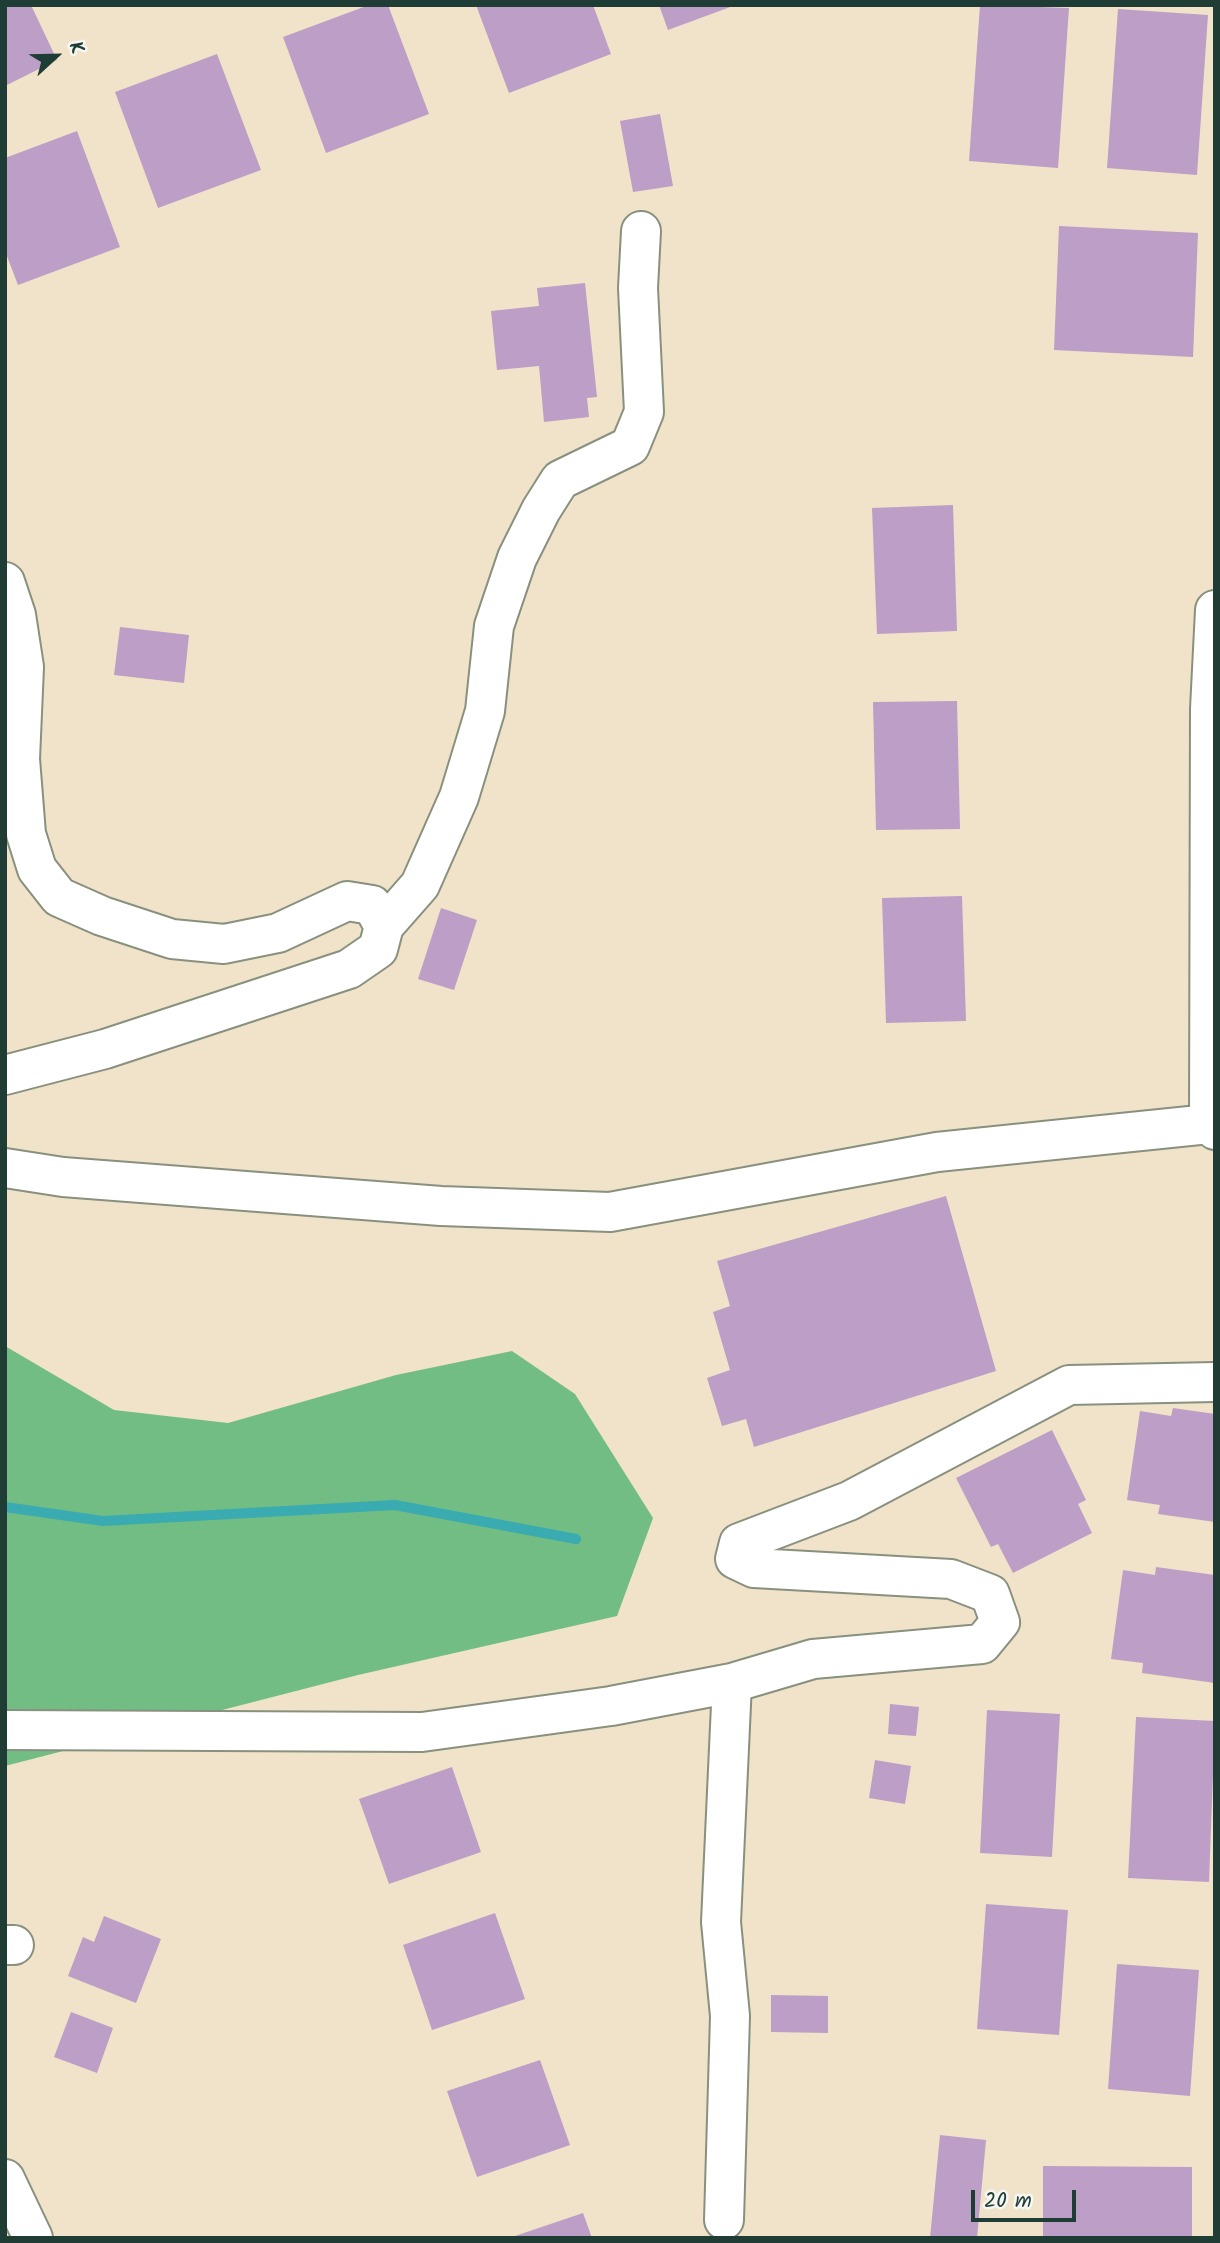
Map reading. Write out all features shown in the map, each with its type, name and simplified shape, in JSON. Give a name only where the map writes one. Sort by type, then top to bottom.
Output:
[{"type":"street","points":[[5,1075],[105,1049],[349,969],[378,949],[384,926],[420,885],[459,797],[485,711],[494,625],[516,558],[560,480],[630,446],[643,412],[638,288],[641,231]]},
{"type":"street","points":[[5,582],[16,615],[23,667],[20,759],[26,834],[37,869],[59,897],[102,916],[172,939],[224,944],[278,933],[347,901],[372,905],[384,926]]},
{"type":"street","points":[[5,1168],[63,1178],[440,1206],[610,1212],[937,1152],[1212,1127],[1210,723],[1215,610]]},
{"type":"street","points":[[5,1730],[422,1732],[611,1706],[732,1683],[813,1659],[982,1644],[1000,1622],[990,1594],[951,1579],[754,1568],[736,1559],[739,1544],[849,1501],[1069,1385],[1215,1382]]},
{"type":"street","points":[[724,2220],[730,2016],[721,1922],[732,1683]]},
{"type":"street","points":[[5,2179],[33,2238]]},
{"type":"green space","points":[[5,1346],[114,1410],[228,1423],[396,1375],[512,1351],[575,1394],[653,1518],[617,1616],[358,1675],[5,1766]]},
{"type":"building","points":[[5,5],[31,5],[57,60],[5,86]]},
{"type":"building","points":[[369,5],[388,5],[429,114],[326,153],[283,37]]},
{"type":"building","points":[[476,5],[593,5],[611,54],[509,93]]},
{"type":"building","points":[[659,5],[733,5],[733,6],[668,30]]},
{"type":"building","points":[[980,5],[1069,8],[1058,168],[969,161]]},
{"type":"building","points":[[1118,9],[1208,15],[1197,175],[1107,168]]},
{"type":"building","points":[[217,54],[261,170],[158,208],[115,92]]},
{"type":"building","points":[[660,114],[673,186],[633,192],[620,121]]},
{"type":"building","points":[[77,131],[120,247],[18,285],[5,251],[5,158]]},
{"type":"building","points":[[1059,226],[1198,233],[1193,357],[1054,350]]},
{"type":"building","points":[[585,283],[597,397],[587,398],[589,417],[544,422],[539,366],[497,370],[491,311],[539,306],[537,288]]},
{"type":"building","points":[[953,505],[957,631],[877,634],[872,508]]},
{"type":"building","points":[[120,627],[189,635],[184,683],[114,675]]},
{"type":"building","points":[[957,701],[960,829],[876,830],[873,702]]},
{"type":"building","points":[[962,896],[966,1021],[886,1023],[882,898]]},
{"type":"building","points":[[441,908],[477,920],[454,990],[418,979]]},
{"type":"building","points":[[946,1196],[996,1371],[754,1447],[746,1419],[722,1426],[707,1378],[730,1370],[713,1312],[730,1306],[717,1261]]},
{"type":"building","points":[[1173,1408],[1215,1414],[1215,1522],[1158,1514],[1160,1505],[1127,1500],[1140,1411],[1171,1416]]},
{"type":"building","points":[[1052,1430],[1086,1500],[1078,1504],[1092,1533],[1013,1573],[998,1544],[991,1547],[956,1478]]},
{"type":"building","points":[[1156,1567],[1215,1575],[1215,1683],[1142,1673],[1143,1663],[1111,1659],[1123,1570],[1155,1575]]},
{"type":"building","points":[[890,1704],[919,1707],[916,1736],[888,1734]]},
{"type":"building","points":[[987,1710],[1060,1714],[1052,1857],[980,1853]]},
{"type":"building","points":[[1136,1717],[1215,1721],[1209,1882],[1128,1878]]},
{"type":"building","points":[[875,1760],[911,1766],[905,1804],[869,1798]]},
{"type":"building","points":[[452,1767],[481,1852],[389,1884],[359,1799]]},
{"type":"building","points":[[986,1904],[1068,1910],[1059,2035],[977,2029]]},
{"type":"building","points":[[495,1913],[525,1999],[432,2030],[403,1945]]},
{"type":"building","points":[[104,1916],[161,1939],[136,2003],[68,1976],[83,1937],[94,1942]]},
{"type":"building","points":[[1117,1964],[1199,1970],[1190,2096],[1108,2089]]},
{"type":"building","points":[[771,1995],[828,1996],[828,2033],[771,2032]]},
{"type":"building","points":[[71,2012],[113,2028],[97,2073],[54,2057]]},
{"type":"building","points":[[540,2060],[570,2145],[477,2177],[447,2091]]},
{"type":"building","points":[[940,2135],[986,2140],[977,2238],[930,2238]]},
{"type":"building","points":[[1043,2166],[1192,2167],[1192,2238],[1043,2238]]},
{"type":"building","points":[[583,2213],[592,2238],[512,2238],[512,2237]]},
{"type":"waterway","points":[[5,1507],[103,1521],[395,1505],[576,1539]]}]
